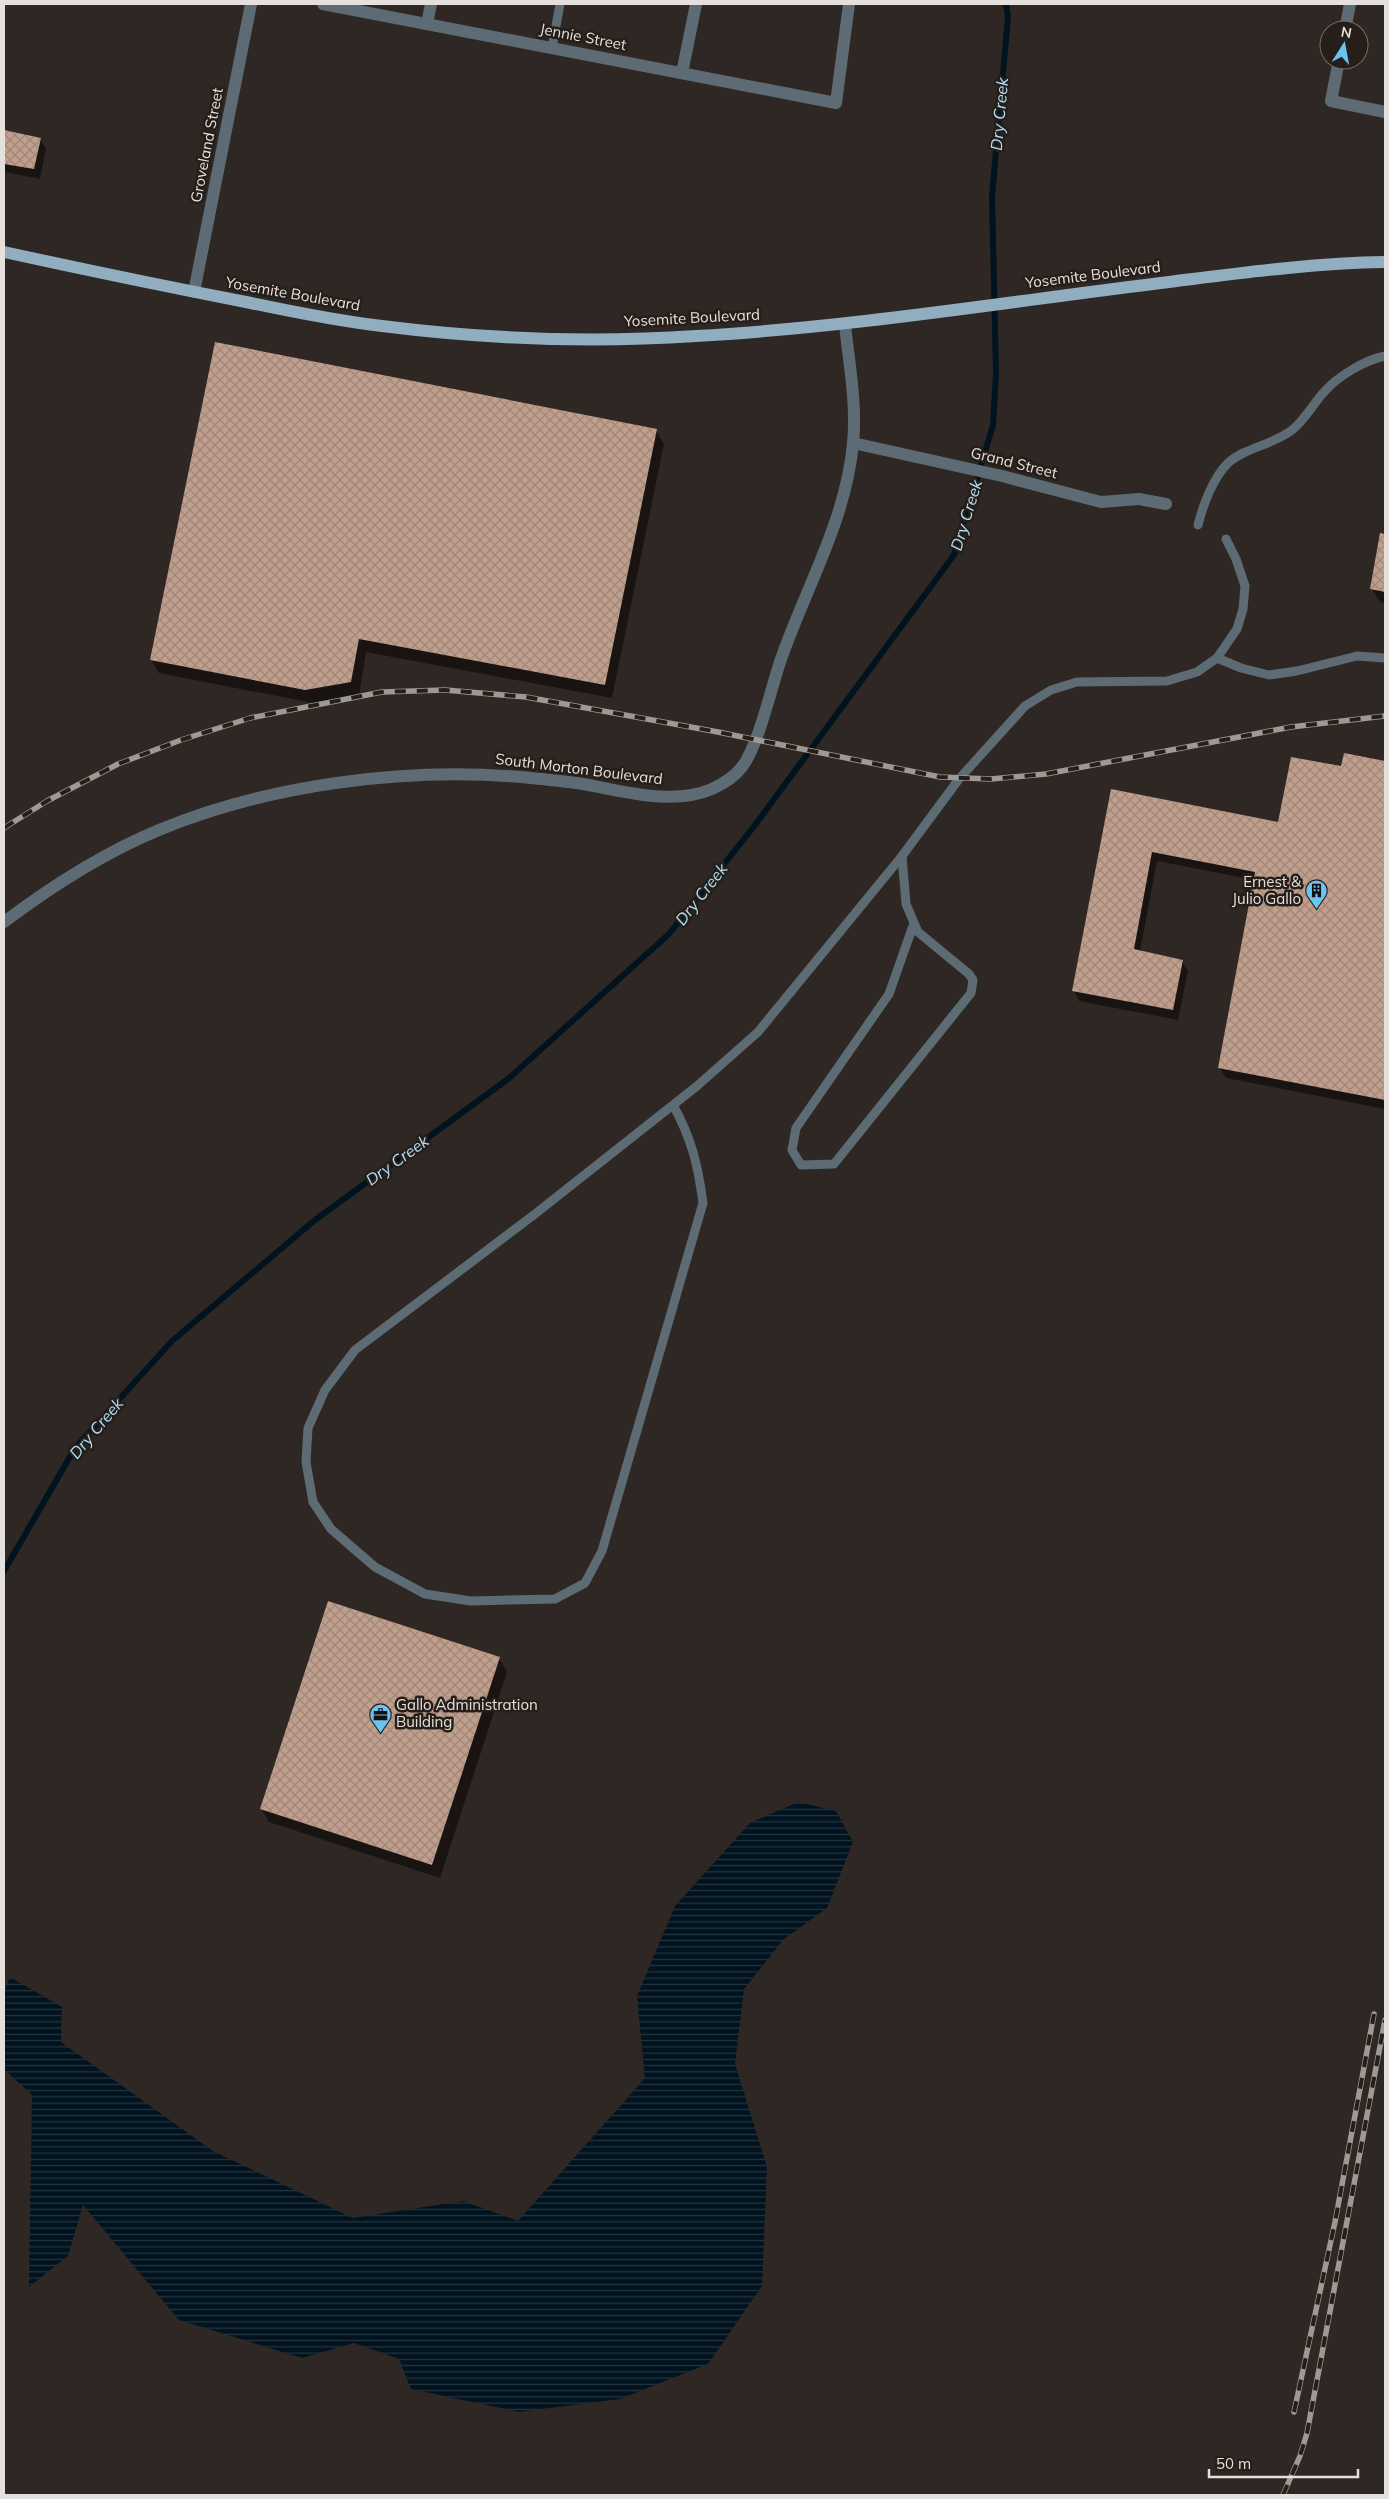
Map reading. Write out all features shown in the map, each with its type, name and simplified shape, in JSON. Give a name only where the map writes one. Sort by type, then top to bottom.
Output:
[{"type":"main road","name":"Yosemite Boulevard","points":[[4,252],[194,292],[369,324],[460,335],[597,338],[684,337],[845,325],[1079,292],[1267,270],[1347,262],[1385,262]]},
{"type":"street","name":"Groveland Street","points":[[194,292],[250,4]]},
{"type":"street","name":"Jennie Street","points":[[323,4],[836,104],[849,4]]},
{"type":"street","points":[[427,24],[431,4]]},
{"type":"street","points":[[682,73],[696,4]]},
{"type":"street","points":[[1347,20],[1350,4]]},
{"type":"street","points":[[1337,70],[1331,101],[1385,112]]},
{"type":"street","name":"South Morton Boulevard","points":[[4,922],[50,887],[158,830],[211,811],[310,788],[373,779],[453,775],[542,779],[651,796],[695,794],[719,786],[735,775],[750,753],[781,658],[842,502],[853,443],[854,423],[845,325]]},
{"type":"street","name":"Grand Street","points":[[853,443],[904,453],[1101,502],[1139,499],[1166,504]]},
{"type":"lane","points":[[552,48],[560,4]]},
{"type":"lane","points":[[1198,525],[1214,483],[1228,464],[1248,450],[1272,442],[1293,430],[1325,390],[1372,359],[1385,356]]},
{"type":"lane","points":[[673,1106],[687,1130],[697,1163],[703,1203],[602,1551],[585,1583],[555,1599],[471,1601],[425,1594],[375,1567],[331,1529],[312,1502],[306,1462],[308,1428],[325,1390],[355,1350],[535,1214],[673,1106],[758,1032],[902,856],[959,779],[1004,726],[1025,706],[1051,690],[1077,682],[1167,681],[1197,672],[1218,658],[1237,629],[1242,609],[1244,586],[1236,559],[1226,539]]},
{"type":"lane","points":[[1218,658],[1242,668],[1269,675],[1297,671],[1357,656],[1385,658]]},
{"type":"lane","points":[[902,856],[906,904],[918,932],[969,974],[973,980],[971,993],[834,1164],[802,1165],[792,1150],[796,1128],[889,994],[914,923]]},
{"type":"water","points":[[798,1802],[836,1811],[853,1842],[827,1908],[783,1940],[744,1989],[735,2064],[767,2167],[762,2286],[708,2364],[620,2399],[519,2412],[411,2389],[399,2359],[354,2343],[302,2358],[179,2320],[83,2205],[68,2256],[29,2287],[32,2095],[4,2069],[4,1992],[10,1977],[62,2007],[61,2042],[213,2151],[353,2218],[463,2201],[518,2221],[645,2078],[637,1996],[675,1906],[750,1823]]},
{"type":"building","points":[[4,130],[41,138],[34,169],[4,164]]},
{"type":"building","points":[[215,342],[657,429],[605,685],[359,639],[351,682],[305,690],[150,660]]},
{"type":"building","points":[[1380,533],[1385,534],[1385,592],[1370,589]]},
{"type":"building","name":"Ernest & Julio Gallo","points":[[1344,753],[1385,761],[1385,1100],[1218,1068],[1255,872],[1152,852],[1134,949],[1183,960],[1173,1010],[1072,991],[1111,789],[1278,822],[1291,757],[1341,766]]},
{"type":"building","name":"Gallo Administration Building","points":[[328,1601],[500,1657],[432,1865],[260,1809]]},
{"type":"waterway","name":"Dry Creek","points":[[4,1571],[75,1448],[172,1341],[315,1220],[508,1079],[669,934],[755,825],[954,555],[993,425],[996,373],[992,196],[1008,17],[1006,4]]},
{"type":"railway","points":[[4,828],[47,801],[118,764],[181,740],[250,718],[382,692],[445,690],[526,697],[718,732],[940,777],[991,779],[1046,774],[1291,727],[1385,716]]},
{"type":"railway","points":[[1294,2412],[1335,2222],[1374,2014]]},
{"type":"railway","points":[[1283,2495],[1300,2456],[1307,2433],[1385,2020]]},
{"type":"place","name":"Ernest & Julio Gallo","points":[[1317,910]]},
{"type":"place","name":"Gallo Administration Building","points":[[380,1733]]}]
